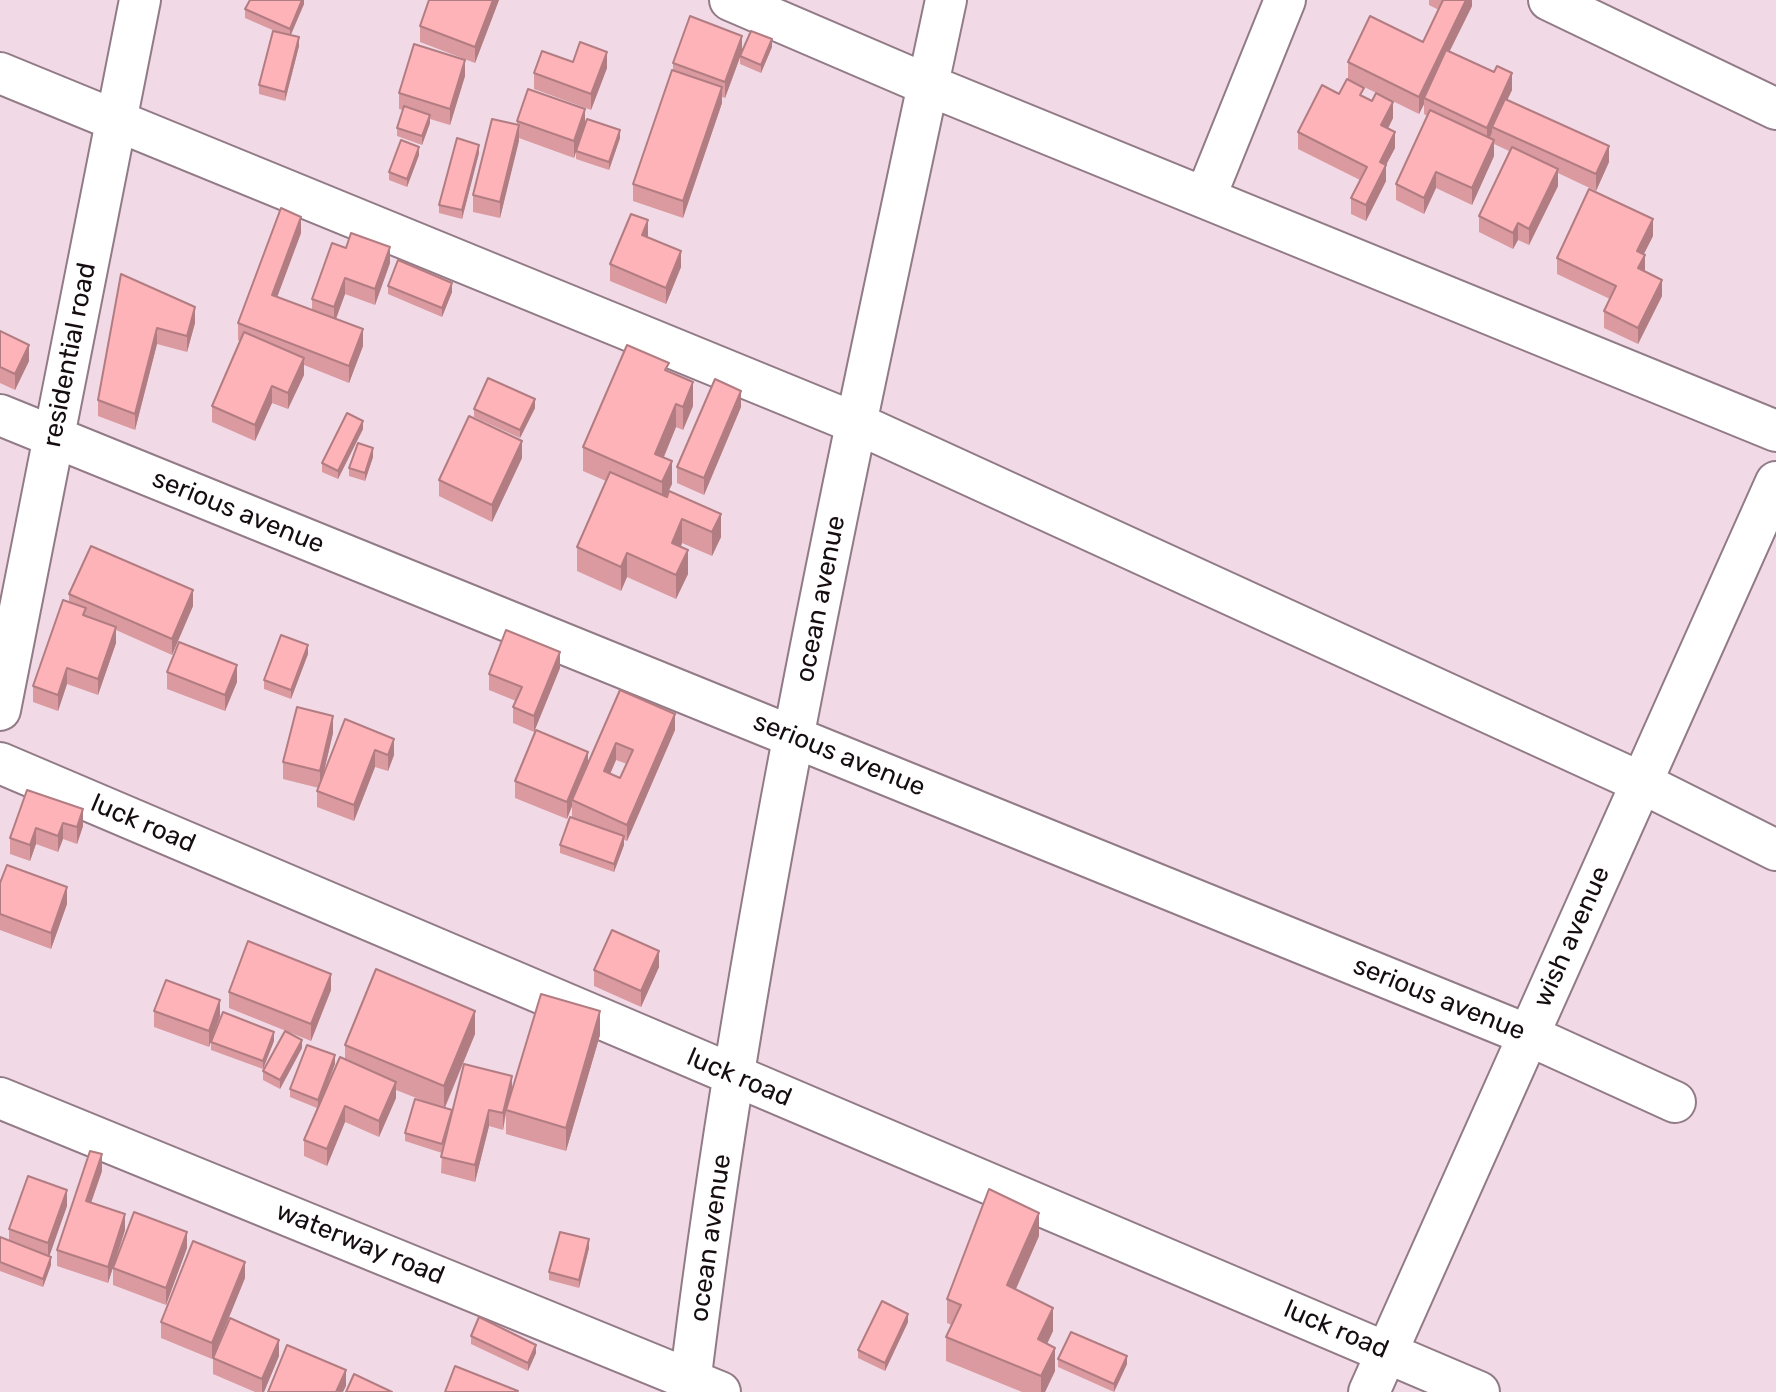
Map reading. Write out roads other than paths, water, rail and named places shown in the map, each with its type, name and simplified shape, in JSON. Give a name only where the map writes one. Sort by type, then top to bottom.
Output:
[{"type":"street","name":"residential road","points":[[0,710],[140,0]]},
{"type":"street","points":[[730,0],[928,85],[1776,431]]},
{"type":"street","name":"ocean avenue","points":[[700,1388],[735,1077],[794,737],[833,533],[946,0]]},
{"type":"street","points":[[1205,198],[1285,0]]},
{"type":"street","points":[[1549,0],[1623,16],[1776,109]]},
{"type":"street","points":[[0,73],[858,424],[1640,782],[1776,850]]},
{"type":"street","name":"serious avenue","points":[[0,415],[1528,1035],[1675,1102]]},
{"type":"street","name":"wish avenue","points":[[1369,1392],[1776,482]]},
{"type":"street","name":"luck road","points":[[0,763],[1479,1392]]},
{"type":"street","name":"waterway road","points":[[0,1098],[700,1388]]}]
